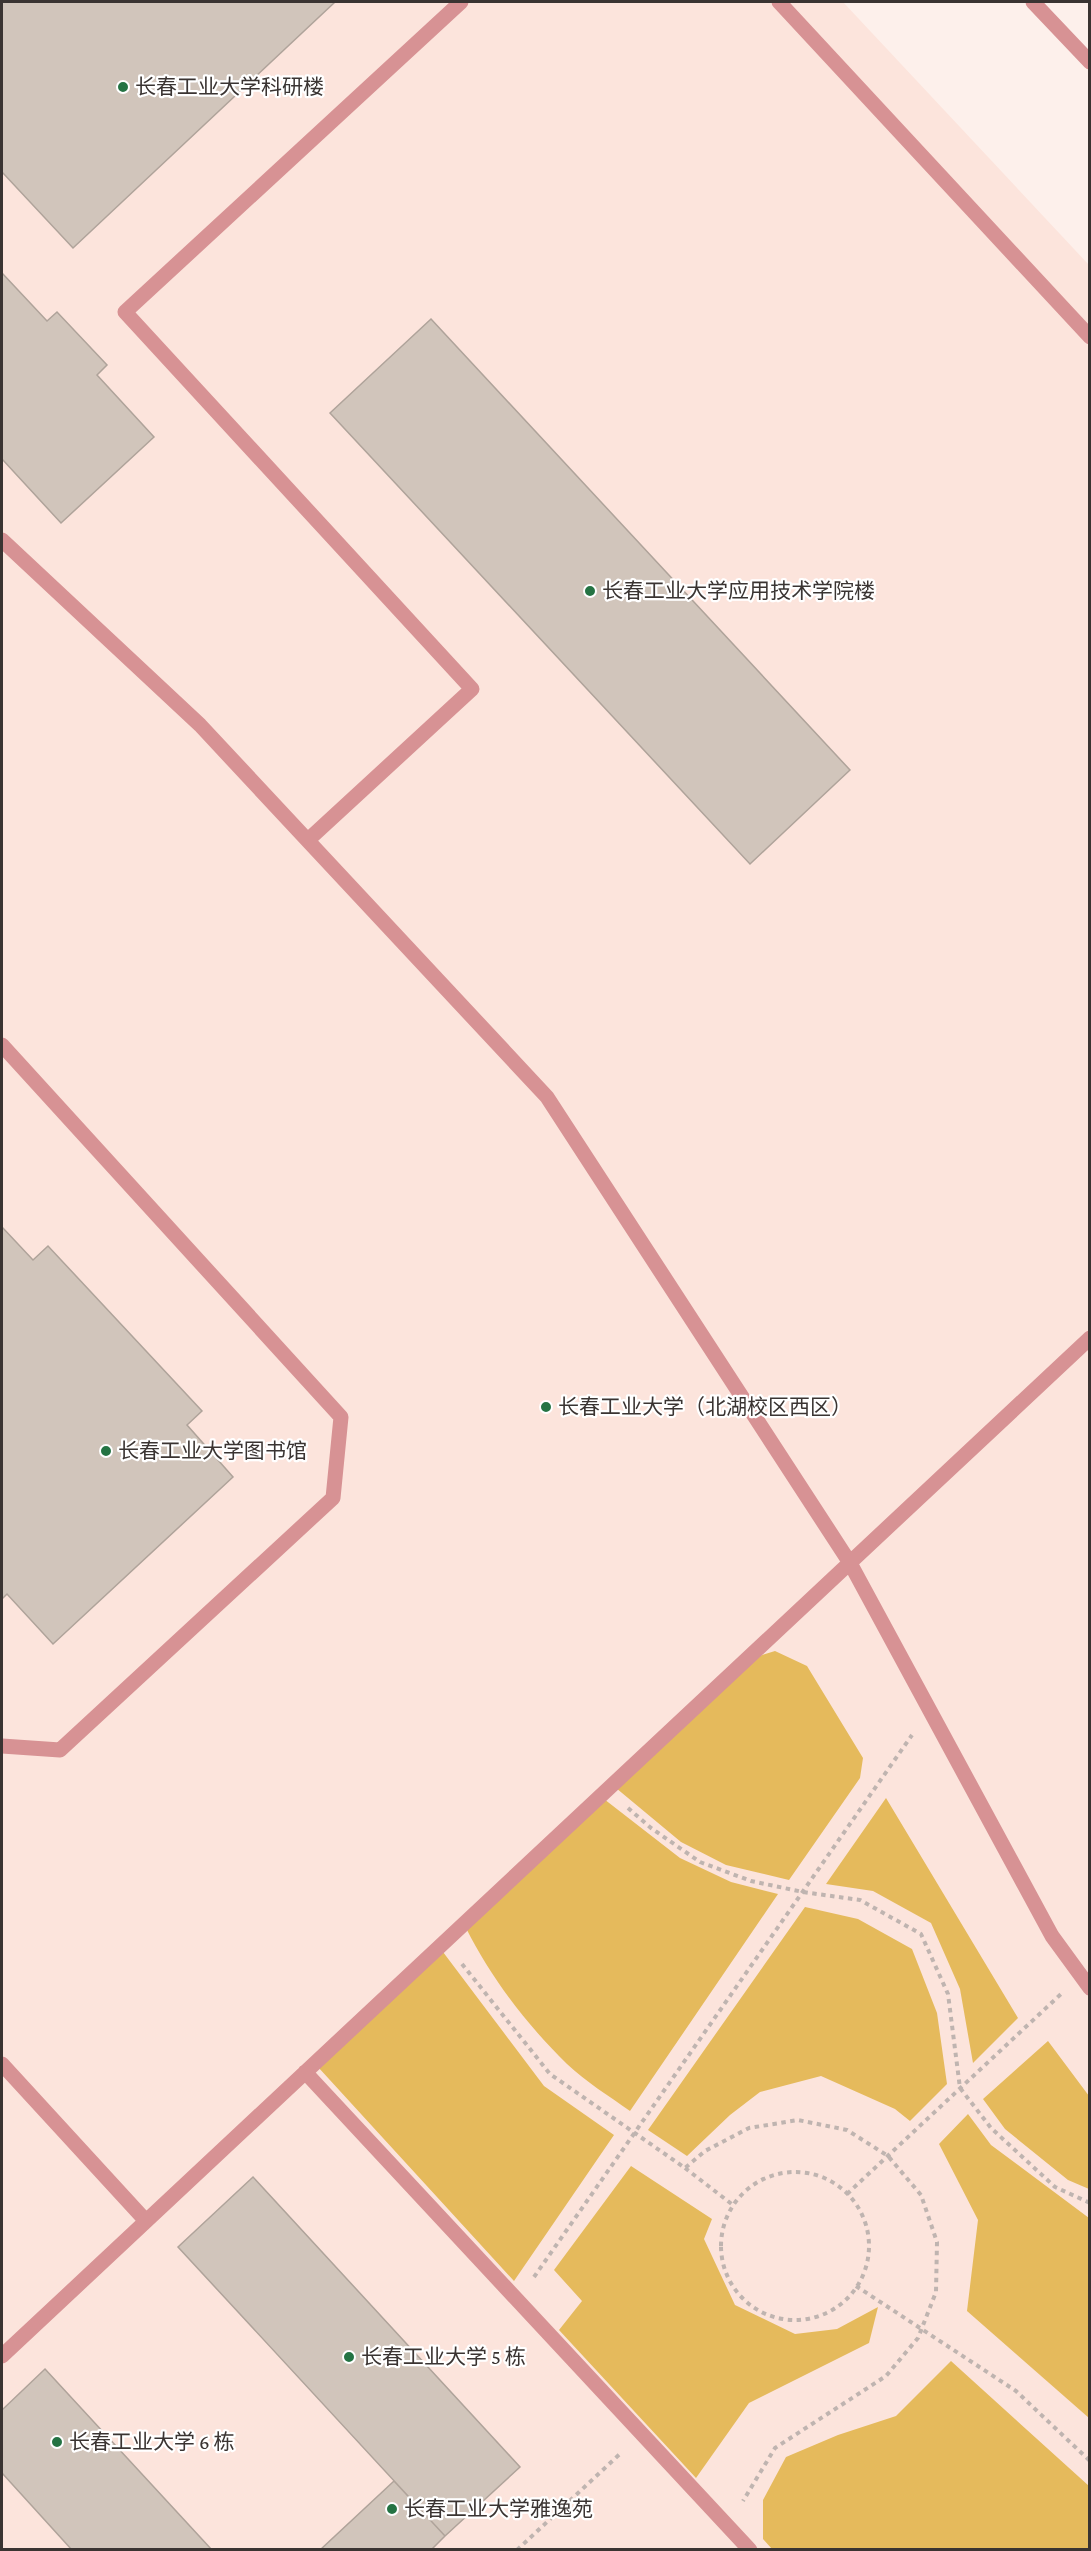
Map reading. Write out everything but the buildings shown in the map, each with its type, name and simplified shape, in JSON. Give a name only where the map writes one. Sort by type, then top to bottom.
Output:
[{"type":"street","points":[[308,840],[472,689],[125,312],[461,2]]},
{"type":"street","points":[[779,2],[1089,337]]},
{"type":"street","points":[[1033,2],[1089,62]]},
{"type":"street","points":[[2,540],[200,725],[548,1097],[849,1563],[1052,1936],[1085,1982]]},
{"type":"street","points":[[2,1045],[341,1417],[333,1498],[60,1750],[2,1746]]},
{"type":"street","points":[[2,2356],[1089,1338]]},
{"type":"street","points":[[2,2064],[146,2221]]},
{"type":"street","points":[[305,2072],[750,2550]]},
{"type":"path","points":[[518,2300],[929,1710]]},
{"type":"path","points":[[607,1790],[651,1828],[700,1862],[751,1881],[803,1892],[861,1900],[921,1934],[948,1994],[960,2088],[991,2128],[1055,2187],[1089,2203]]},
{"type":"path","points":[[445,1942],[550,2074],[685,2168],[733,2205]]},
{"type":"path","points":[[847,2194],[960,2088],[1085,1982]]},
{"type":"path","points":[[685,2168],[705,2151],[749,2128],[798,2120],[847,2130],[888,2156],[921,2195],[937,2242],[936,2292],[918,2338],[886,2376],[775,2448],[728,2526]]},
{"type":"path","points":[[793,2172],[816,2175],[838,2185],[847,2194],[856,2204],[867,2226],[870,2251],[863,2276],[850,2297],[829,2313],[805,2320],[779,2319],[756,2310],[738,2294],[726,2273],[720,2250],[723,2227],[733,2205],[748,2188],[769,2176],[793,2172]]},
{"type":"path","points":[[856,2286],[1016,2391],[1089,2461]]},
{"type":"path","points":[[517,2550],[642,2433]]},
{"type":"shaded area","name":"长春工业大学（北湖校区西区）","points":[[2,2],[843,2],[1089,265],[1089,2549],[2,2550]]},
{"type":"shaded area","points":[[775,1651],[807,1666],[863,1758],[860,1778],[789,1880],[726,1865],[681,1842],[616,1788],[759,1656]]},
{"type":"shaded area","points":[[886,1798],[1018,2018],[973,2063],[960,1989],[931,1923],[873,1891],[826,1884]]},
{"type":"shaded area","points":[[604,1799],[680,1858],[731,1882],[778,1894],[630,2111],[574,2071],[552,2049],[498,1983],[466,1928]]},
{"type":"shaded area","points":[[805,1907],[858,1919],[912,1949],[937,2013],[947,2084],[910,2121],[895,2109],[821,2076],[760,2092],[730,2115],[687,2156],[648,2130]]},
{"type":"shaded area","points":[[443,1952],[544,2086],[614,2135],[514,2281],[318,2067]]},
{"type":"shaded area","points":[[1048,2041],[1089,2096],[1089,2189],[1068,2180],[1005,2129],[983,2099]]},
{"type":"shaded area","points":[[968,2114],[991,2145],[1089,2218],[1089,2418],[967,2311],[978,2220],[939,2144]]},
{"type":"shaded area","points":[[631,2166],[712,2219],[704,2239],[735,2305],[795,2334],[837,2329],[878,2307],[869,2343],[749,2403],[696,2478],[559,2330],[582,2301],[554,2270]]},
{"type":"shaded area","points":[[951,2361],[1089,2486],[1089,2549],[772,2549],[763,2539],[763,2500],[786,2457],[838,2435],[896,2416]]},
{"type":"place","name":"长春工业大学科研楼","points":[[123,87]]},
{"type":"place","name":"长春工业大学应用技术学院楼","points":[[590,591]]},
{"type":"place","name":"长春工业大学（北湖校区西区）","points":[[546,1407]]},
{"type":"place","name":"长春工业大学图书馆","points":[[106,1451]]},
{"type":"place","name":"长春工业大学 5 栋","points":[[349,2357]]},
{"type":"place","name":"长春工业大学 6 栋","points":[[57,2442]]},
{"type":"place","name":"长春工业大学雅逸苑","points":[[392,2509]]}]
